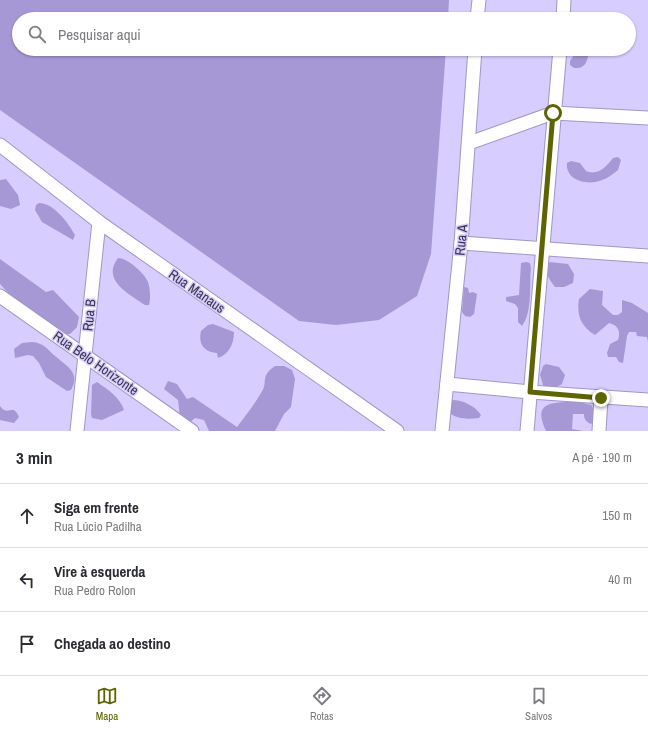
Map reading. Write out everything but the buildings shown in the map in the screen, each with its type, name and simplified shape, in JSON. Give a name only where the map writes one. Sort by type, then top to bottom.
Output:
[{"type":"street","points":[[478,12],[479,0]]},
{"type":"street","points":[[563,12],[564,0]]},
{"type":"street","name":"Rua A","points":[[442,431],[461,243],[475,56]]},
{"type":"street","points":[[527,431],[553,113],[559,56]]},
{"type":"street","points":[[469,144],[553,113],[648,118]]},
{"type":"street","name":"Rua Manaus","points":[[0,145],[99,222],[397,431]]},
{"type":"street","name":"Rua B","points":[[77,431],[99,222]]},
{"type":"street","points":[[461,243],[648,256]]},
{"type":"street","name":"Rua Belo Horizonte","points":[[0,296],[192,431]]},
{"type":"street","points":[[447,384],[601,398],[648,400]]},
{"type":"street","points":[[599,431],[601,398]]},
{"type":"shaded area","points":[[0,0],[449,0],[448,12],[12,12],[12,56],[445,56],[431,254],[417,296],[379,320],[336,325],[299,321],[0,110]]},
{"type":"shaded area","points":[[573,56],[588,56],[586,63],[582,67],[574,68],[570,65],[570,61]]},
{"type":"shaded area","points":[[618,157],[621,160],[618,170],[597,182],[585,182],[574,178],[567,169],[567,163],[571,161],[580,163],[586,171],[594,172],[601,170],[613,158]]},
{"type":"shaded area","points":[[6,179],[18,195],[20,205],[11,209],[0,206],[0,180]]},
{"type":"shaded area","points":[[39,203],[50,206],[60,214],[75,235],[73,240],[42,222],[35,210],[36,205]]},
{"type":"shaded area","points":[[118,258],[126,260],[145,277],[148,282],[149,289],[149,305],[145,305],[125,291],[115,280],[113,273],[114,266]]},
{"type":"shaded area","points":[[0,259],[46,292],[53,290],[79,317],[77,327],[70,334],[59,334],[15,300],[0,284]]},
{"type":"shaded area","points":[[550,262],[568,264],[574,274],[573,283],[564,287],[555,287],[547,272]]},
{"type":"shaded area","points":[[521,263],[530,263],[531,268],[530,298],[528,313],[522,326],[518,322],[518,308],[515,304],[506,301],[506,297],[519,295]]},
{"type":"shaded area","points":[[464,287],[468,288],[469,293],[473,292],[477,294],[474,314],[470,317],[465,316],[462,312]]},
{"type":"shaded area","points":[[590,289],[603,291],[602,305],[613,315],[618,315],[622,312],[622,300],[632,303],[648,313],[648,342],[647,337],[637,336],[636,332],[629,332],[627,336],[623,363],[619,362],[616,357],[608,357],[607,353],[610,344],[618,340],[619,331],[617,327],[609,323],[595,335],[586,328],[581,320],[578,310],[579,299]]},
{"type":"shaded area","points":[[213,324],[234,332],[233,341],[230,348],[225,354],[218,358],[217,353],[205,349],[200,340],[201,331],[208,325]]},
{"type":"shaded area","points":[[32,342],[45,347],[71,370],[74,384],[71,390],[67,391],[46,377],[39,363],[33,356],[28,355],[15,358],[14,349],[22,343]]},
{"type":"shaded area","points":[[546,364],[559,367],[565,375],[562,384],[553,389],[544,388],[540,375],[543,366]]},
{"type":"shaded area","points":[[275,366],[284,366],[292,370],[295,379],[291,407],[284,414],[275,431],[209,431],[204,420],[195,418],[188,424],[180,418],[178,400],[164,389],[168,381],[177,384],[187,399],[193,397],[237,427],[263,389],[267,373]]},
{"type":"shaded area","points":[[97,382],[120,401],[124,410],[102,420],[92,418],[92,385]]},
{"type":"shaded area","points":[[452,400],[468,404],[481,415],[479,418],[467,419],[452,415],[448,412],[449,403]]},
{"type":"shaded area","points":[[579,402],[591,405],[595,411],[594,421],[591,424],[586,420],[584,414],[573,414],[572,429],[583,431],[546,431],[542,417],[543,409],[551,404]]},
{"type":"shaded area","points":[[0,406],[5,410],[14,410],[17,413],[19,417],[14,423],[0,420]]},
{"type":"route","points":[[553,113],[530,392],[601,398]]}]
